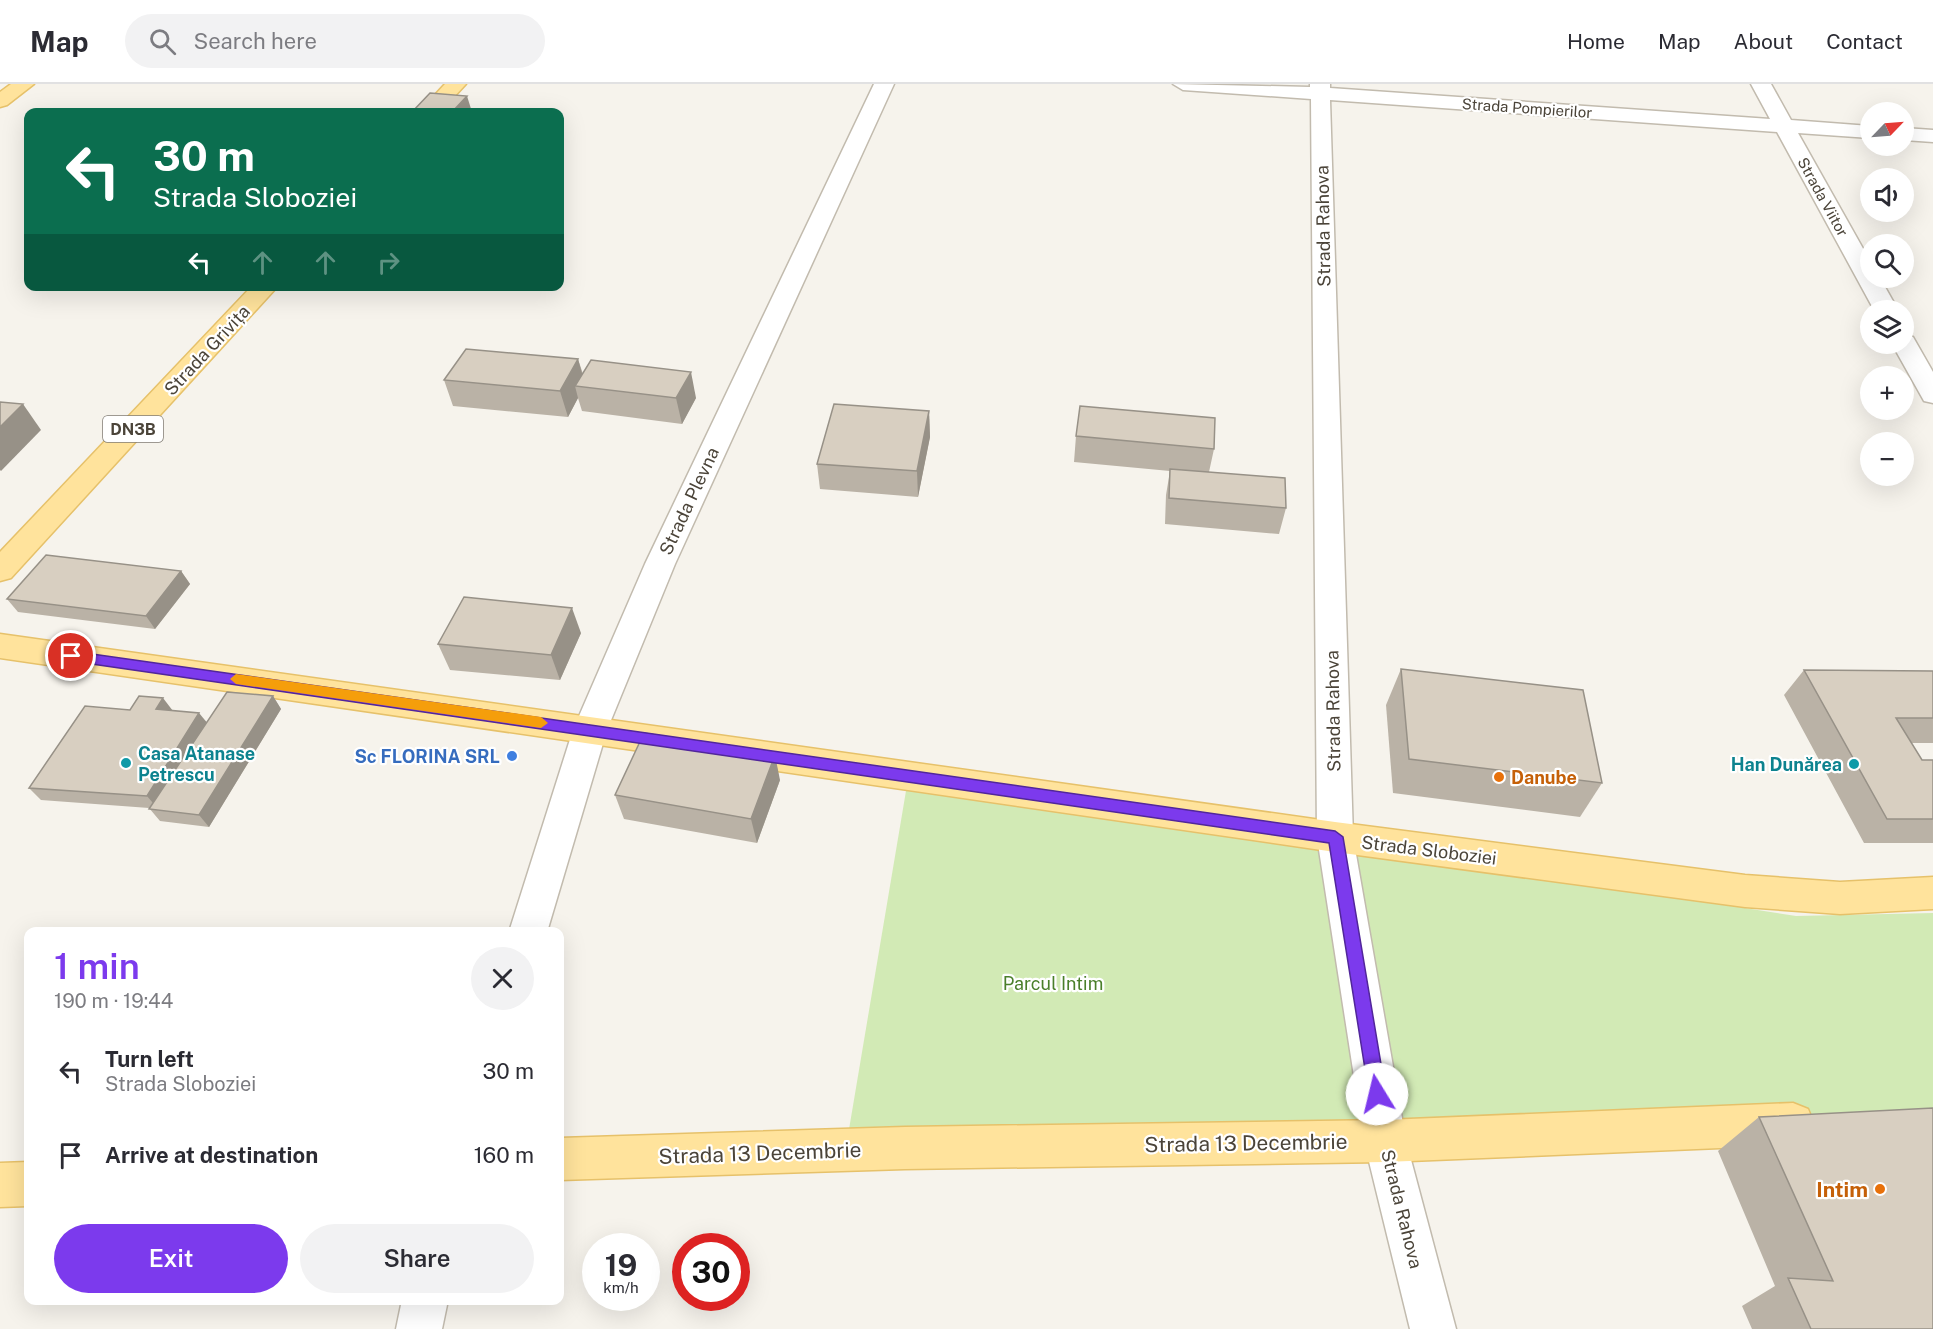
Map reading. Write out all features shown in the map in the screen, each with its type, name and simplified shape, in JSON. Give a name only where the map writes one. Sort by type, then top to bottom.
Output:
[{"type":"main road","points":[[0,101],[24,84]]},
{"type":"main road","points":[[433,108],[456,84]]},
{"type":"main road","name":"Strada Grivița","points":[[0,571],[261,291]]},
{"type":"main road","name":"Strada Sloboziei","points":[[0,646],[1335,837],[1797,897],[1840,898],[1933,893]]},
{"type":"main road","name":"Strada 13 Decembrie","points":[[564,1160],[905,1148],[1385,1141],[1826,1123]]},
{"type":"main road","points":[[0,1185],[24,1184]]},
{"type":"street","name":"Strada Plevna","points":[[530,927],[590,730],[660,564],[884,84]]},
{"type":"street","name":"Strada Pompierilor","points":[[1183,84],[1320,89],[1860,131]]},
{"type":"street","name":"Strada Viitor","points":[[1761,84],[1880,300]]},
{"type":"street","name":"Strada Rahova","points":[[1320,89],[1335,837],[1385,1141],[1433,1329]]},
{"type":"street","points":[[1914,134],[1933,135]]},
{"type":"street","points":[[1911,354],[1933,395]]},
{"type":"street","points":[[419,1329],[424,1305]]},
{"type":"green space","name":"Parcul Intim","points":[[907,785],[1331,841],[1368,1143],[842,1171]]},
{"type":"green space","points":[[1347,846],[1796,916],[1933,913],[1933,1113],[1382,1141]]},
{"type":"building","points":[[430,93],[467,96],[456,108],[416,108]]},
{"type":"building","points":[[466,349],[578,359],[560,391],[444,380]]},
{"type":"building","points":[[591,360],[691,372],[676,398],[575,386]]},
{"type":"building","points":[[0,402],[23,404],[0,427]]},
{"type":"building","points":[[834,404],[929,411],[917,471],[817,464]]},
{"type":"building","points":[[1080,406],[1215,418],[1214,449],[1076,436]]},
{"type":"building","points":[[1170,469],[1285,478],[1286,508],[1169,498]]},
{"type":"building","points":[[46,555],[181,571],[146,616],[7,599]]},
{"type":"building","points":[[464,597],[572,608],[551,655],[438,644]]},
{"type":"building","points":[[1401,669],[1583,690],[1602,783],[1409,759]]},
{"type":"building","points":[[1804,670],[1933,671],[1933,718],[1896,718],[1922,760],[1933,760],[1933,819],[1887,819]]},
{"type":"building","points":[[227,692],[273,696],[199,815],[149,809]]},
{"type":"building","name":"Casa Atanase Petrescu","points":[[139,696],[163,698],[156,709],[199,713],[147,796],[29,788],[85,706],[130,710]]},
{"type":"building","points":[[644,733],[775,755],[751,819],[615,795]]},
{"type":"building","points":[[1933,1108],[1933,1329],[1811,1329],[1788,1278],[1833,1281],[1759,1117]]},
{"type":"slow traffic","points":[[236,679],[541,723]]},
{"type":"place","name":"Sc FLORINA SRL","points":[[512,756]]},
{"type":"place","name":"Casa Atanase Petrescu","points":[[126,763]]},
{"type":"place","name":"Han Dunărea","points":[[1854,764]]},
{"type":"place","name":"Danube","points":[[1499,777]]},
{"type":"place","name":"Intim","points":[[1880,1189]]},
{"type":"route","points":[[71,656],[1335,837],[1377,1094]]}]
